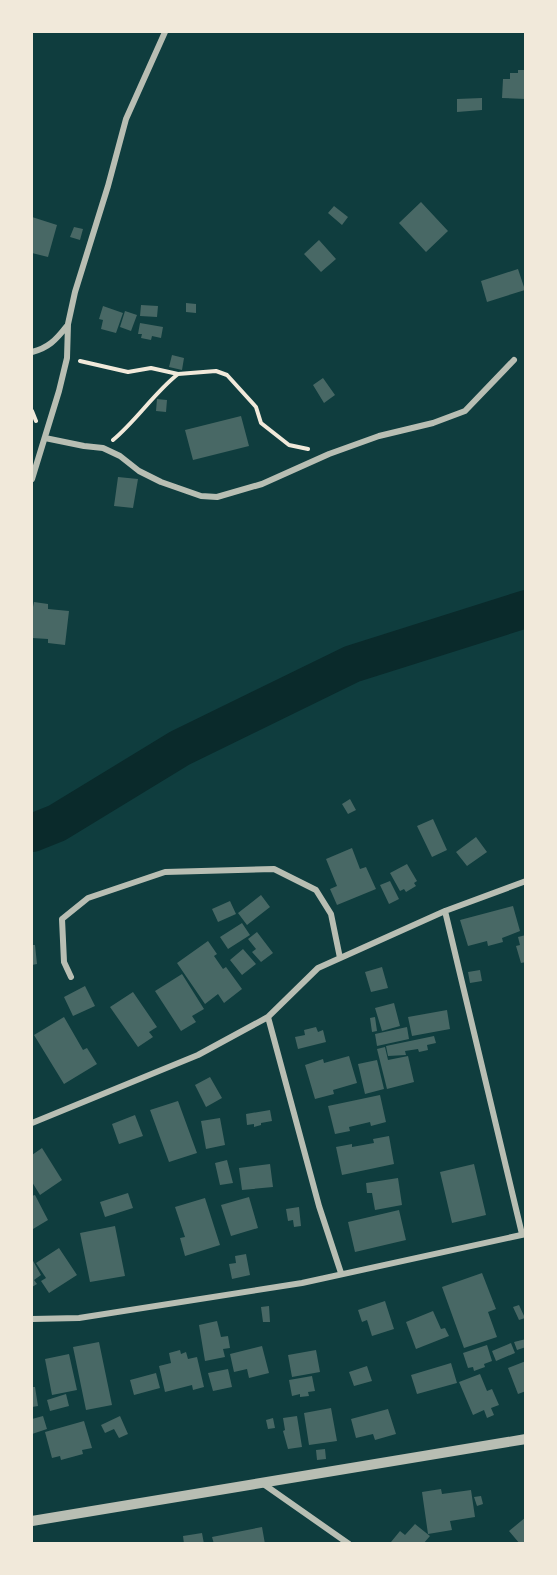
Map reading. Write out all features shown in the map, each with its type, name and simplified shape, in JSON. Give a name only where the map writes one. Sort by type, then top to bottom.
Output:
[{"type":"street","points":[[32,479],[67,358],[68,324],[126,119],[165,32]]},
{"type":"street","points":[[32,352],[55,341],[68,324]]},
{"type":"street","points":[[45,438],[103,448],[120,456],[139,471],[161,483],[201,496],[217,497],[262,484],[329,454],[379,436],[433,423],[465,411],[514,360]]},
{"type":"street","points":[[71,977],[64,962],[62,919],[88,897],[165,872],[274,869],[316,890],[331,914],[340,958]]},
{"type":"street","points":[[32,1123],[198,1055],[268,1017],[318,968],[445,911],[525,881]]},
{"type":"street","points":[[32,1319],[79,1318],[112,1314],[302,1283],[524,1234],[445,911]]},
{"type":"street","points":[[268,1017],[319,1206],[341,1273]]},
{"type":"street","points":[[32,1521],[525,1439]]},
{"type":"street","points":[[262,1483],[350,1544]]},
{"type":"path","points":[[67,358],[128,372],[150,368],[178,374],[216,371],[227,375],[256,407],[261,423],[289,445],[329,454]]},
{"type":"path","points":[[103,448],[125,429],[163,386],[178,374]]},
{"type":"building","points":[[518,70],[526,70],[526,99],[502,98],[503,79],[510,79],[510,73],[518,73]]},
{"type":"building","points":[[482,98],[482,110],[457,112],[457,99]]},
{"type":"building","points":[[421,202],[448,231],[426,252],[399,223]]},
{"type":"building","points":[[334,206],[348,217],[342,225],[328,213]]},
{"type":"building","points":[[32,217],[57,225],[48,257],[32,253]]},
{"type":"building","points":[[74,227],[83,229],[80,240],[70,237]]},
{"type":"building","points":[[319,240],[336,259],[321,272],[304,254]]},
{"type":"building","points":[[518,269],[525,290],[487,302],[481,281]]},
{"type":"building","points":[[186,303],[196,304],[196,313],[186,312]]},
{"type":"building","points":[[141,305],[158,306],[157,317],[140,316]]},
{"type":"building","points":[[103,306],[123,313],[116,333],[101,329],[103,320],[99,319]]},
{"type":"building","points":[[125,311],[137,315],[131,331],[120,327]]},
{"type":"building","points":[[140,323],[163,327],[161,338],[152,336],[151,340],[141,338],[142,334],[138,334]]},
{"type":"building","points":[[172,355],[184,358],[182,370],[169,367]]},
{"type":"building","points":[[323,378],[335,395],[324,403],[313,385]]},
{"type":"building","points":[[157,399],[167,400],[166,412],[156,411]]},
{"type":"building","points":[[241,416],[249,446],[193,460],[185,430]]},
{"type":"building","points":[[118,477],[138,479],[133,508],[114,506]]},
{"type":"building","points":[[34,602],[48,604],[48,609],[69,611],[65,645],[48,643],[48,639],[32,638]]},
{"type":"building","points":[[350,799],[356,810],[348,814],[342,804]]},
{"type":"building","points":[[433,819],[447,850],[432,857],[417,826]]},
{"type":"building","points":[[476,837],[487,852],[467,866],[456,852]]},
{"type":"building","points":[[352,848],[360,869],[366,867],[376,889],[337,905],[330,889],[337,886],[326,859]]},
{"type":"building","points":[[407,864],[417,881],[414,883],[416,886],[406,892],[404,889],[400,891],[390,873]]},
{"type":"building","points":[[390,881],[399,899],[389,904],[380,885]]},
{"type":"building","points":[[261,895],[270,907],[247,925],[238,913]]},
{"type":"building","points":[[230,901],[236,914],[218,922],[212,909]]},
{"type":"building","points":[[513,906],[520,931],[502,938],[503,942],[488,946],[487,941],[468,946],[460,920]]},
{"type":"building","points":[[242,923],[250,935],[228,949],[220,937]]},
{"type":"building","points":[[257,932],[273,953],[261,962],[252,952],[256,949],[248,939]]},
{"type":"building","points":[[526,935],[526,962],[521,963],[516,946],[520,945],[518,937]]},
{"type":"building","points":[[208,941],[223,969],[226,967],[242,989],[224,1003],[218,994],[205,1004],[177,963]]},
{"type":"building","points":[[32,945],[35,945],[37,964],[32,965]]},
{"type":"building","points":[[243,949],[256,964],[242,975],[230,960]]},
{"type":"building","points":[[382,967],[388,988],[371,992],[365,972]]},
{"type":"building","points":[[480,970],[482,981],[470,983],[468,972]]},
{"type":"building","points":[[182,974],[204,1009],[192,1016],[196,1022],[181,1031],[155,991]]},
{"type":"building","points":[[85,986],[95,1006],[73,1016],[64,997]]},
{"type":"building","points":[[133,992],[157,1027],[149,1032],[153,1037],[138,1047],[110,1007]]},
{"type":"building","points":[[394,1003],[400,1026],[382,1031],[375,1008]]},
{"type":"building","points":[[447,1010],[450,1029],[412,1036],[408,1017]]},
{"type":"building","points":[[64,1017],[83,1050],[87,1048],[97,1064],[64,1084],[34,1035]]},
{"type":"building","points":[[375,1017],[377,1031],[372,1032],[370,1018]]},
{"type":"building","points":[[316,1027],[318,1032],[323,1030],[326,1042],[298,1049],[295,1037],[305,1035],[304,1030]]},
{"type":"building","points":[[407,1027],[409,1039],[377,1046],[375,1034]]},
{"type":"building","points":[[434,1036],[436,1043],[427,1045],[428,1050],[419,1052],[418,1049],[405,1051],[406,1055],[388,1056],[386,1046]]},
{"type":"building","points":[[385,1047],[388,1060],[408,1056],[414,1082],[387,1089],[377,1049]]},
{"type":"building","points":[[349,1056],[357,1083],[333,1090],[334,1094],[315,1099],[305,1065],[323,1059],[324,1063]]},
{"type":"building","points":[[377,1060],[384,1089],[365,1094],[358,1064]]},
{"type":"building","points":[[210,1077],[222,1098],[206,1107],[195,1085]]},
{"type":"building","points":[[380,1095],[386,1122],[371,1126],[370,1122],[349,1127],[350,1131],[335,1134],[328,1106]]},
{"type":"building","points":[[178,1101],[197,1153],[169,1162],[150,1110]]},
{"type":"building","points":[[270,1110],[272,1121],[254,1127],[254,1124],[247,1125],[246,1114]]},
{"type":"building","points":[[135,1115],[143,1136],[119,1144],[112,1124]]},
{"type":"building","points":[[220,1118],[225,1145],[206,1149],[201,1121]]},
{"type":"building","points":[[389,1136],[394,1164],[342,1175],[336,1147],[374,1143],[373,1139]]},
{"type":"building","points":[[42,1148],[62,1180],[40,1195],[32,1182],[32,1155]]},
{"type":"building","points":[[227,1160],[233,1183],[220,1185],[215,1163]]},
{"type":"building","points":[[270,1164],[273,1187],[242,1190],[239,1168]]},
{"type":"building","points":[[474,1164],[486,1215],[452,1223],[440,1172]]},
{"type":"building","points":[[398,1178],[402,1205],[375,1210],[372,1193],[367,1193],[366,1183]]},
{"type":"building","points":[[128,1193],[133,1208],[105,1217],[100,1202]]},
{"type":"building","points":[[35,1195],[48,1220],[33,1229],[32,1196]]},
{"type":"building","points":[[249,1197],[258,1228],[231,1236],[221,1205]]},
{"type":"building","points":[[205,1198],[220,1245],[185,1256],[180,1238],[185,1237],[175,1207]]},
{"type":"building","points":[[299,1207],[301,1226],[294,1227],[293,1220],[288,1221],[286,1209]]},
{"type":"building","points":[[399,1210],[406,1240],[355,1252],[348,1222]]},
{"type":"building","points":[[115,1226],[125,1276],[90,1282],[80,1233]]},
{"type":"building","points":[[59,1248],[77,1275],[49,1293],[41,1281],[46,1278],[36,1263]]},
{"type":"building","points":[[246,1254],[250,1275],[232,1279],[229,1264],[236,1263],[235,1256]]},
{"type":"building","points":[[32,1259],[41,1275],[34,1280],[37,1284],[32,1287]]},
{"type":"building","points":[[482,1273],[496,1309],[488,1312],[497,1337],[464,1348],[442,1287]]},
{"type":"building","points":[[385,1301],[394,1329],[372,1336],[367,1320],[362,1322],[358,1310]]},
{"type":"building","points":[[519,1305],[525,1318],[519,1320],[513,1307]]},
{"type":"building","points":[[269,1306],[270,1322],[263,1322],[261,1307]]},
{"type":"building","points":[[433,1311],[441,1329],[445,1328],[449,1336],[416,1349],[406,1322]]},
{"type":"building","points":[[217,1321],[221,1337],[228,1336],[230,1348],[223,1349],[225,1357],[205,1361],[199,1325]]},
{"type":"building","points":[[526,1339],[526,1347],[517,1350],[514,1342]]},
{"type":"building","points":[[99,1342],[112,1405],[86,1410],[73,1347]]},
{"type":"building","points":[[511,1343],[515,1353],[496,1361],[492,1351]]},
{"type":"building","points":[[487,1345],[492,1361],[484,1364],[485,1367],[474,1371],[473,1367],[468,1368],[463,1353]]},
{"type":"building","points":[[262,1346],[269,1373],[249,1378],[247,1369],[234,1372],[230,1354]]},
{"type":"building","points":[[180,1350],[181,1354],[186,1352],[188,1359],[197,1357],[204,1387],[193,1390],[192,1385],[165,1392],[159,1366],[171,1363],[169,1353]]},
{"type":"building","points":[[316,1350],[320,1372],[292,1377],[288,1355]]},
{"type":"building","points":[[69,1354],[77,1390],[52,1395],[45,1359]]},
{"type":"building","points":[[526,1361],[526,1391],[518,1394],[508,1368]]},
{"type":"building","points":[[451,1363],[457,1383],[417,1394],[411,1375]]},
{"type":"building","points":[[367,1366],[372,1381],[354,1386],[349,1372]]},
{"type":"building","points":[[228,1369],[232,1387],[213,1391],[208,1373]]},
{"type":"building","points":[[156,1373],[160,1388],[134,1395],[130,1380]]},
{"type":"building","points":[[480,1374],[487,1391],[492,1389],[499,1405],[491,1408],[494,1415],[487,1418],[484,1410],[473,1415],[459,1382]]},
{"type":"building","points":[[312,1376],[315,1391],[308,1392],[309,1396],[300,1397],[300,1394],[292,1396],[289,1380]]},
{"type":"building","points":[[32,1387],[35,1387],[38,1406],[32,1407]]},
{"type":"building","points":[[66,1394],[69,1406],[50,1411],[47,1400]]},
{"type":"building","points":[[331,1408],[337,1441],[309,1445],[304,1413]]},
{"type":"building","points":[[388,1409],[396,1434],[375,1440],[373,1434],[356,1438],[351,1419]]},
{"type":"building","points":[[43,1416],[47,1429],[32,1434],[32,1419]]},
{"type":"building","points":[[120,1416],[128,1434],[119,1438],[114,1429],[105,1433],[101,1425]]},
{"type":"building","points":[[297,1416],[302,1447],[288,1449],[283,1431],[285,1430],[283,1418]]},
{"type":"building","points":[[273,1418],[275,1428],[268,1429],[266,1420]]},
{"type":"building","points":[[84,1421],[92,1448],[82,1450],[83,1454],[61,1460],[60,1456],[52,1458],[45,1432]]},
{"type":"building","points":[[325,1449],[326,1459],[317,1460],[316,1450]]},
{"type":"building","points":[[441,1489],[442,1494],[471,1490],[475,1517],[450,1521],[452,1530],[428,1534],[422,1492]]},
{"type":"building","points":[[481,1496],[483,1504],[477,1506],[474,1497]]},
{"type":"building","points":[[526,1517],[526,1544],[520,1544],[509,1531]]},
{"type":"building","points":[[415,1524],[430,1536],[423,1544],[393,1544],[391,1542],[400,1531],[405,1535]]},
{"type":"building","points":[[262,1527],[265,1544],[214,1544],[212,1537]]},
{"type":"building","points":[[202,1533],[204,1544],[184,1544],[183,1536]]},
{"type":"waterway","points":[[32,833],[57,823],[180,748],[352,664],[526,609]]}]
